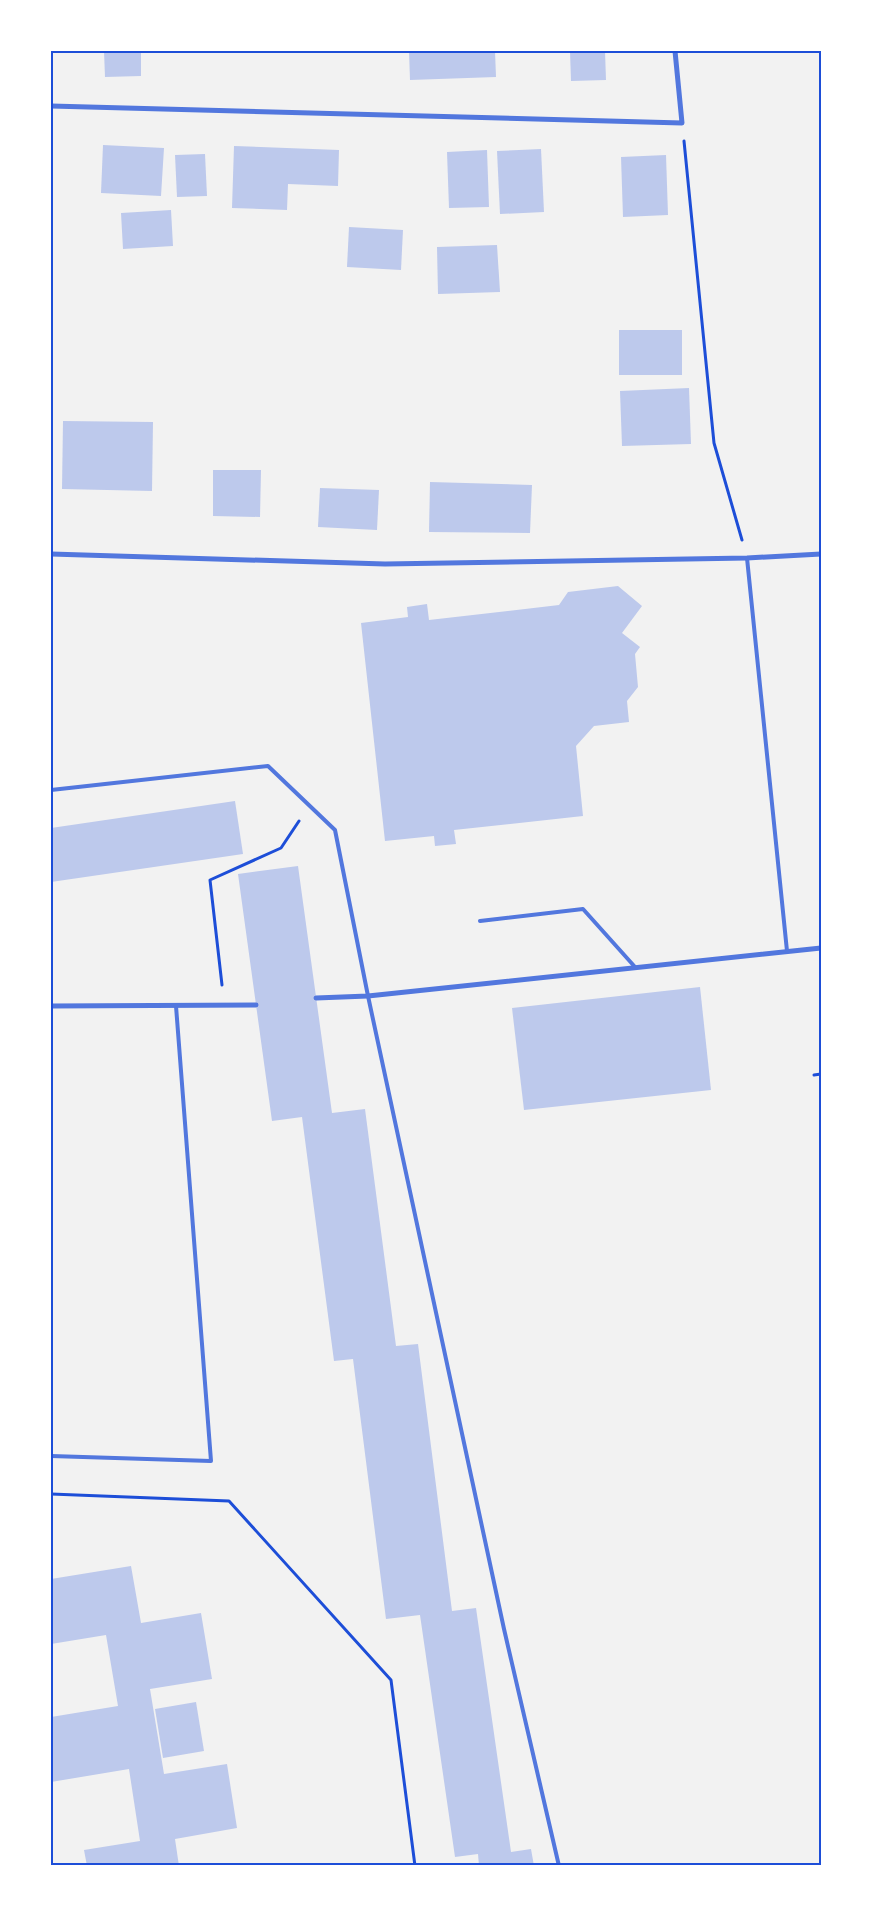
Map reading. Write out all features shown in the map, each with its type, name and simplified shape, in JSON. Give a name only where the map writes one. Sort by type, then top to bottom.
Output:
[{"type":"street","points":[[51,106],[682,123],[675,51]]},
{"type":"street","points":[[51,554],[385,564],[747,558],[821,554]]},
{"type":"street","points":[[316,998],[368,996],[821,948]]},
{"type":"street","points":[[51,1006],[256,1005]]},
{"type":"lane","points":[[747,558],[786,951]]},
{"type":"lane","points":[[51,790],[268,766],[335,830],[368,996],[504,1629],[559,1866]]},
{"type":"lane","points":[[480,921],[583,909],[636,967]]},
{"type":"lane","points":[[51,1456],[210,1461],[176,1006]]},
{"type":"path","points":[[682,123],[714,443],[747,558]]},
{"type":"path","points":[[224,1006],[210,880],[280,848],[310,806]]},
{"type":"path","points":[[814,1075],[821,1074]]},
{"type":"path","points":[[51,1494],[229,1500],[391,1680],[415,1866]]},
{"type":"building","points":[[104,51],[141,51],[141,76],[105,77]]},
{"type":"building","points":[[409,51],[495,51],[496,77],[410,80]]},
{"type":"building","points":[[570,51],[605,51],[606,80],[571,81]]},
{"type":"building","points":[[103,145],[164,148],[161,196],[101,193]]},
{"type":"building","points":[[234,146],[339,150],[338,186],[288,184],[287,210],[232,208]]},
{"type":"building","points":[[541,149],[544,212],[500,214],[497,151]]},
{"type":"building","points":[[487,150],[489,207],[449,208],[447,152]]},
{"type":"building","points":[[205,154],[207,196],[177,197],[175,155]]},
{"type":"building","points":[[666,155],[668,215],[623,217],[621,157]]},
{"type":"building","points":[[171,210],[173,246],[123,249],[121,213]]},
{"type":"building","points":[[349,227],[403,230],[401,270],[347,267]]},
{"type":"building","points":[[497,245],[500,292],[438,294],[437,247]]},
{"type":"building","points":[[619,330],[682,330],[682,375],[619,375]]},
{"type":"building","points":[[689,388],[691,444],[622,446],[620,391]]},
{"type":"building","points":[[63,421],[153,422],[152,491],[62,489]]},
{"type":"building","points":[[213,470],[261,470],[260,517],[213,516]]},
{"type":"building","points":[[430,482],[532,485],[530,533],[429,532]]},
{"type":"building","points":[[320,488],[379,490],[377,530],[318,527]]},
{"type":"building","points":[[618,586],[642,606],[622,633],[640,647],[635,654],[638,687],[627,701],[629,722],[594,726],[576,746],[583,816],[454,830],[456,844],[435,846],[434,836],[385,841],[361,623],[408,617],[407,607],[427,604],[429,620],[559,605],[568,592]]},
{"type":"building","points":[[235,801],[243,854],[51,882],[51,828]]},
{"type":"building","points":[[298,866],[332,1113],[365,1109],[396,1346],[418,1344],[452,1611],[476,1608],[511,1852],[531,1849],[534,1866],[479,1866],[478,1854],[455,1857],[420,1615],[386,1619],[353,1359],[334,1361],[302,1117],[272,1121],[238,874]]},
{"type":"building","points":[[700,987],[711,1090],[524,1110],[512,1008]]},
{"type":"building","points":[[131,1566],[141,1623],[201,1613],[212,1679],[150,1689],[164,1774],[227,1764],[237,1828],[175,1839],[179,1866],[87,1866],[84,1850],[140,1841],[129,1769],[51,1782],[51,1717],[118,1706],[106,1635],[51,1644],[51,1579]]},
{"type":"building","points":[[196,1702],[204,1751],[163,1758],[155,1709]]}]
